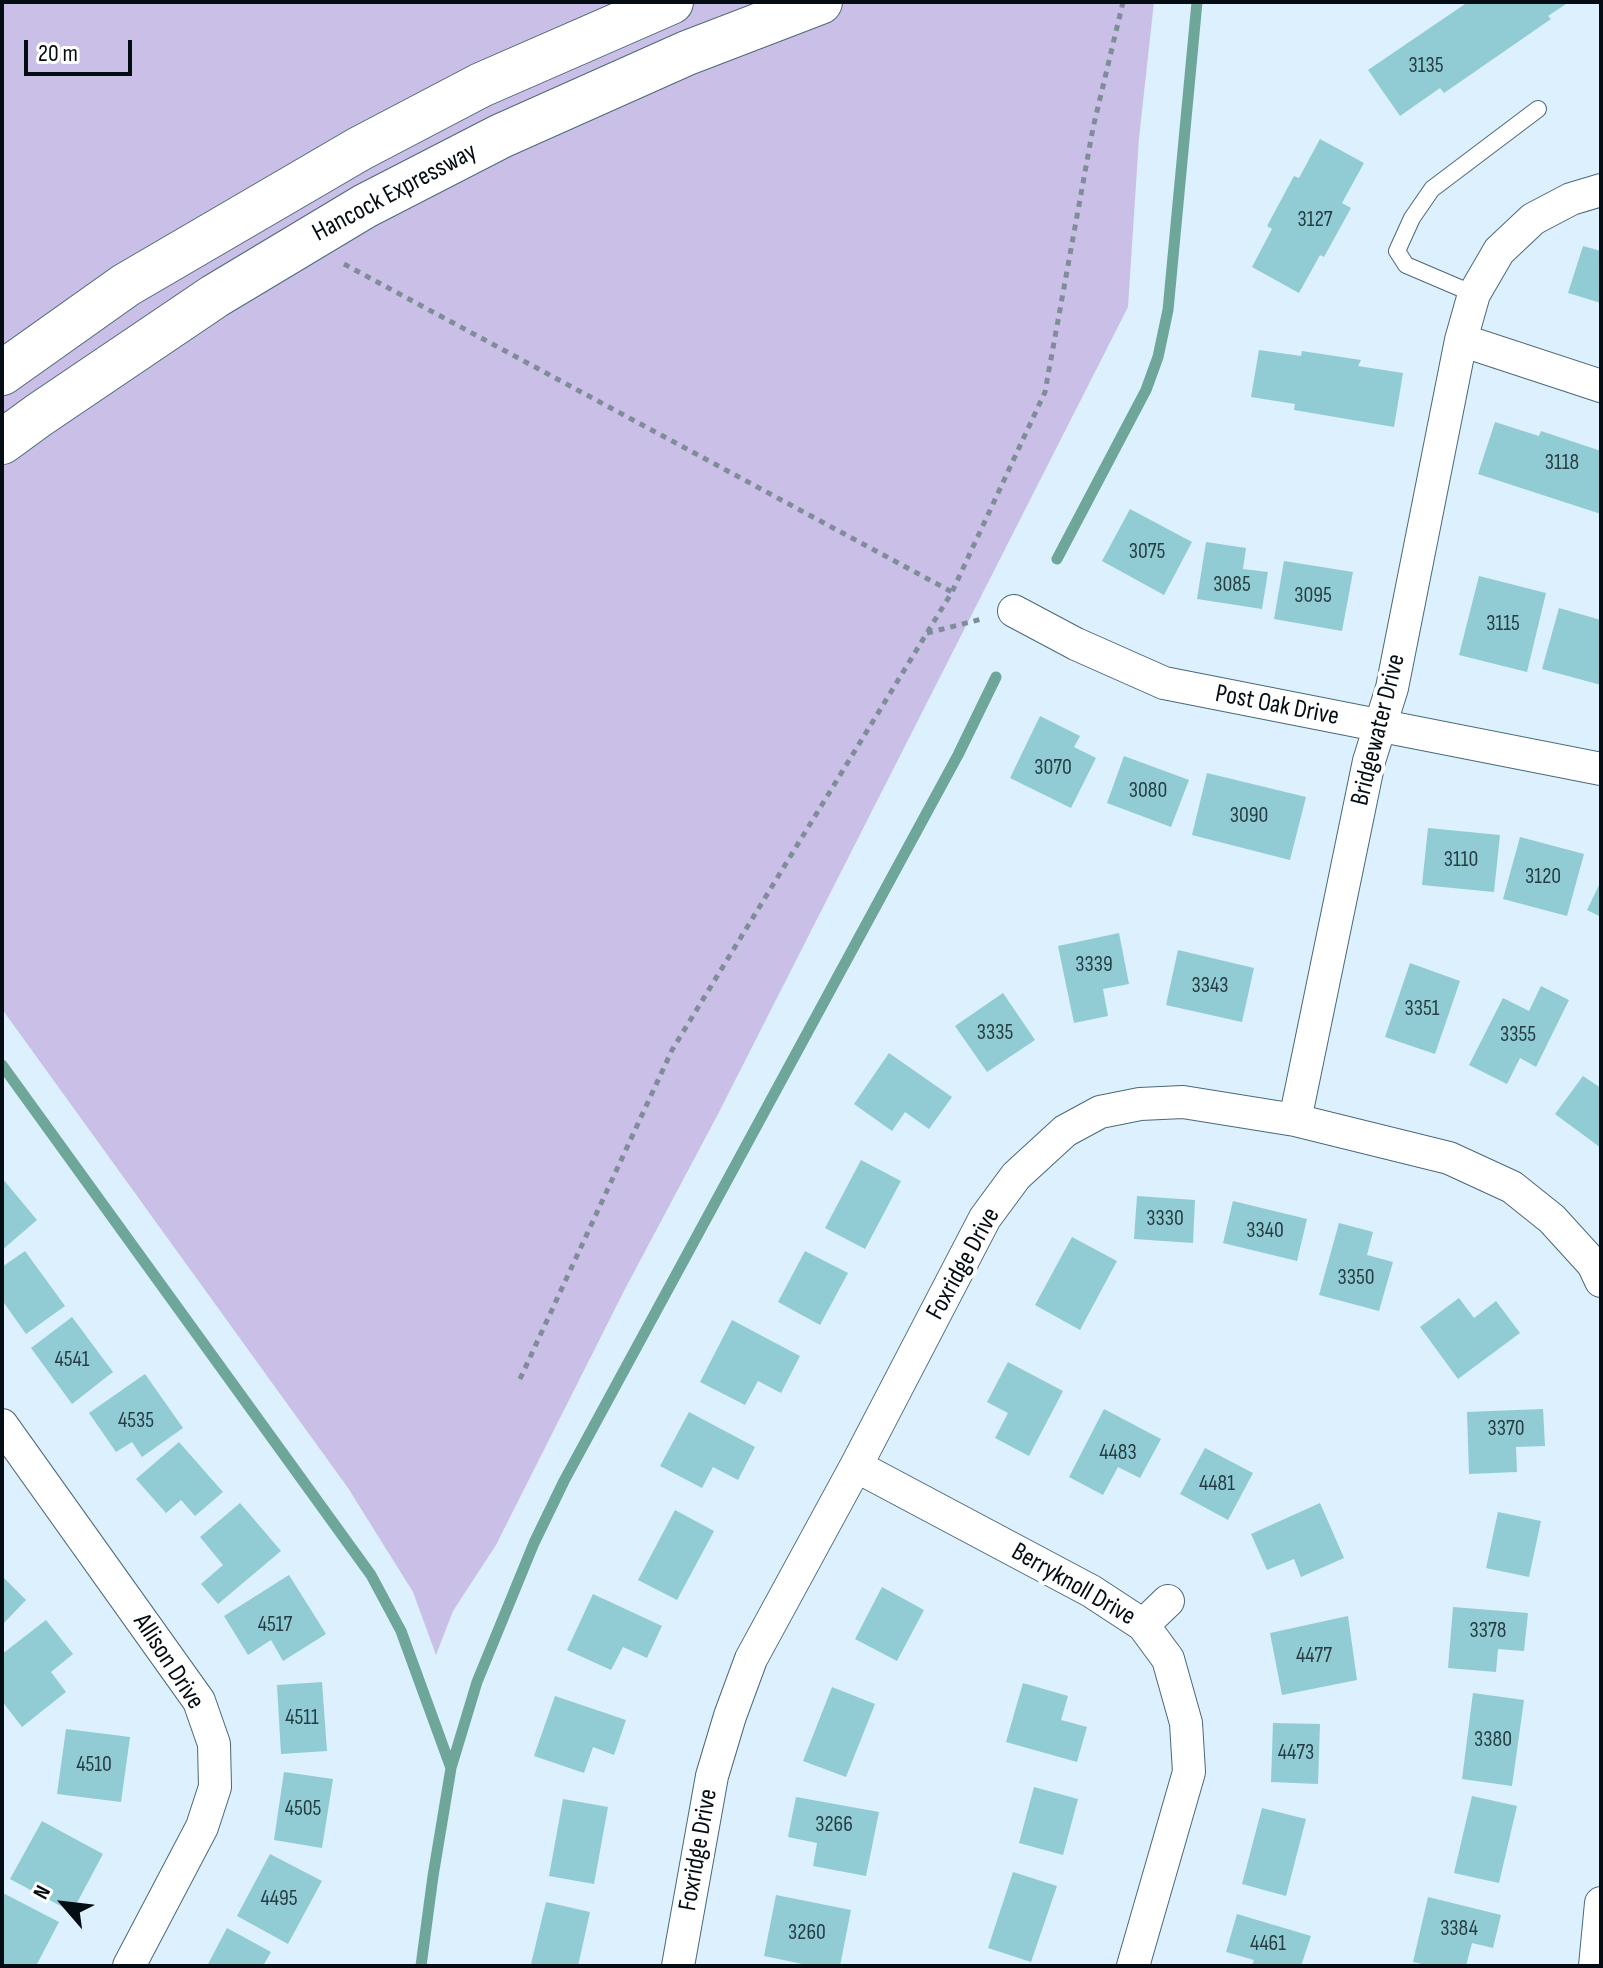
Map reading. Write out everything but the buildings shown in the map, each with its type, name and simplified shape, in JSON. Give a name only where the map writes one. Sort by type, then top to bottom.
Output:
[{"type":"main road","name":"Hancock Expressway","points":[[2,373],[126,285],[359,149],[481,85],[671,2]]},
{"type":"main road","name":"Hancock Expressway","points":[[2,442],[215,296],[365,206],[501,136],[687,53],[820,2]]},
{"type":"street","name":"Bridgewater Drive","points":[[1295,1120],[1369,761],[1392,688],[1461,340],[1474,294],[1499,251],[1533,219],[1571,199],[1601,190]]},
{"type":"street","points":[[1461,340],[1601,386]]},
{"type":"street","name":"Post Oak Drive","points":[[1014,611],[1076,644],[1164,683],[1601,769]]},
{"type":"street","name":"Foxridge Drive","points":[[678,1966],[712,1776],[751,1659],[985,1218],[1016,1176],[1065,1131],[1100,1112],[1140,1104],[1183,1102],[1295,1120],[1449,1158],[1512,1187],[1552,1219],[1593,1264],[1601,1281]]},
{"type":"street","name":"Allison Drive","points":[[5,1434],[199,1701],[214,1744],[215,1787],[202,1827],[129,1966]]},
{"type":"street","name":"Berryknoll Drive","points":[[856,1466],[1091,1591],[1143,1625],[1168,1659],[1186,1723],[1189,1772],[1133,1966]]},
{"type":"street","points":[[1143,1625],[1168,1601]]},
{"type":"street","points":[[1595,1966],[1601,1903]]},
{"type":"lane","points":[[1474,294],[1406,265],[1397,251],[1412,218],[1432,189],[1538,109]]},
{"type":"path","points":[[520,1379],[672,1050],[952,592],[1045,392],[1093,128],[1123,2]]},
{"type":"path","points":[[343,263],[952,592]]},
{"type":"path","points":[[927,633],[1014,611]]},
{"type":"shaded area","points":[[2,2],[1154,2],[1139,138],[1128,307],[496,1545],[453,1611],[436,1655],[413,1592],[348,1488],[2,1009]]},
{"type":"waterway","points":[[1057,559],[1146,390],[1158,357],[1168,310],[1197,2]]},
{"type":"waterway","points":[[421,1966],[451,1768],[477,1682],[534,1543],[564,1481],[958,755],[996,677]]},
{"type":"waterway","points":[[2,1065],[371,1575],[401,1631],[451,1768]]}]
